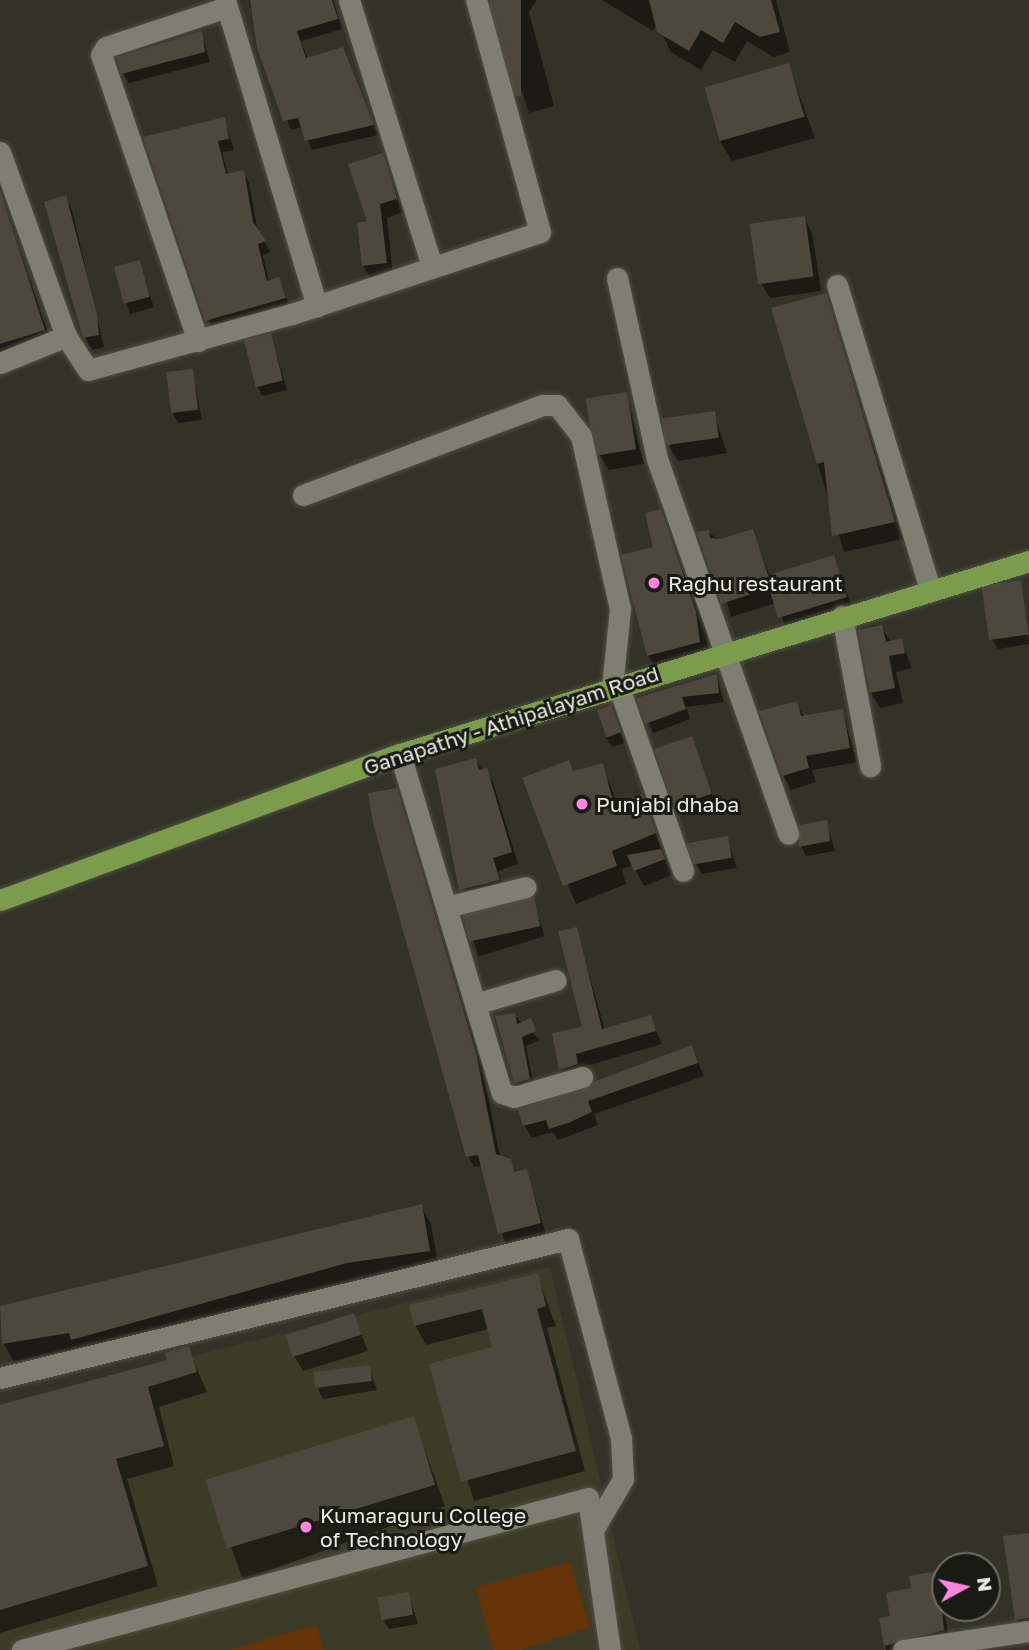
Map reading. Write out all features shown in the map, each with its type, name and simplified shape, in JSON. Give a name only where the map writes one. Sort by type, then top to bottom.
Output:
[{"type":"main road","name":"Ganapathy - Athipalayam Road","points":[[0,900],[400,754],[720,652],[1029,561]]},
{"type":"street","points":[[349,0],[432,267]]},
{"type":"street","points":[[0,152],[66,336],[88,370],[317,306],[540,232],[475,0]]},
{"type":"street","points":[[198,341],[101,55],[106,47],[226,3],[317,306]]},
{"type":"street","points":[[617,278],[657,459],[720,652],[788,834]]},
{"type":"street","points":[[837,285],[930,590]]},
{"type":"street","points":[[0,363],[66,336]]},
{"type":"street","points":[[303,495],[543,405],[557,405],[581,436],[620,609],[615,686],[683,871]]},
{"type":"street","points":[[842,616],[870,766]]},
{"type":"street","points":[[400,754],[502,1093],[514,1097],[582,1077]]},
{"type":"street","points":[[446,907],[526,887]]},
{"type":"street","points":[[475,1003],[556,980]]},
{"type":"street","points":[[0,1378],[568,1239],[621,1438],[623,1479],[593,1530]]},
{"type":"street","points":[[22,1650],[588,1499],[611,1500]]},
{"type":"street","points":[[588,1499],[610,1650]]},
{"type":"street","points":[[914,1649],[1029,1631]]},
{"type":"shaded area","name":"Kumaraguru College of Technology","points":[[550,1267],[640,1650],[0,1650],[0,1404]]},
{"type":"shaded area","points":[[570,1562],[590,1627],[521,1650],[493,1650],[476,1587]]},
{"type":"shaded area","points":[[316,1625],[324,1650],[230,1650]]},
{"type":"building","points":[[250,0],[332,0],[338,19],[297,31],[306,58],[343,47],[374,125],[305,141],[298,118],[283,121],[257,48]]},
{"type":"building","points":[[490,0],[521,0],[521,96],[490,96]]},
{"type":"building","points":[[649,0],[771,0],[780,32],[760,37],[735,22],[723,43],[701,30],[689,51],[657,32]]},
{"type":"building","points":[[202,31],[205,52],[121,74],[117,57]]},
{"type":"building","points":[[789,63],[804,117],[720,141],[704,87]]},
{"type":"building","points":[[225,117],[229,139],[218,141],[226,174],[244,170],[253,222],[266,241],[258,244],[267,281],[279,277],[286,298],[205,321],[143,137]]},
{"type":"building","points":[[383,153],[397,199],[380,204],[387,263],[362,266],[357,223],[367,221],[348,164]]},
{"type":"building","points":[[0,191],[45,330],[0,344]]},
{"type":"building","points":[[66,195],[97,314],[99,335],[83,338],[44,202]]},
{"type":"building","points":[[805,216],[813,276],[758,284],[750,224]]},
{"type":"building","points":[[140,260],[150,297],[124,304],[114,267]]},
{"type":"building","points":[[826,293],[895,522],[832,536],[824,462],[817,464],[771,308]]},
{"type":"building","points":[[271,333],[283,381],[256,387],[244,340]]},
{"type":"building","points":[[193,369],[198,410],[171,413],[166,372]]},
{"type":"building","points":[[627,392],[636,449],[595,456],[586,399]]},
{"type":"building","points":[[715,411],[719,438],[665,445],[662,419]]},
{"type":"building","points":[[661,509],[696,612],[700,642],[647,656],[621,555],[653,547],[645,513]]},
{"type":"building","points":[[753,529],[768,575],[834,555],[847,597],[778,618],[769,588],[721,604],[697,532],[709,530],[710,538],[720,539]]},
{"type":"building","points":[[1021,580],[1029,634],[989,640],[981,586]]},
{"type":"building","points":[[882,625],[886,642],[902,638],[905,653],[889,656],[895,688],[870,693],[858,630]]},
{"type":"building","points":[[717,674],[719,693],[682,697],[686,709],[645,724],[636,698]]},
{"type":"building","points":[[797,701],[801,716],[843,709],[850,748],[806,756],[809,768],[782,776],[759,711]]},
{"type":"building","points":[[611,705],[621,732],[607,737],[597,710]]},
{"type":"building","points":[[692,736],[712,794],[674,807],[654,749]]},
{"type":"building","points":[[476,758],[479,770],[487,768],[512,852],[493,858],[500,880],[459,890],[435,769]]},
{"type":"building","points":[[569,760],[573,771],[603,763],[614,805],[642,794],[656,833],[612,851],[617,866],[563,886],[522,778]]},
{"type":"building","points":[[397,788],[476,1053],[496,1154],[511,1159],[514,1172],[527,1169],[541,1223],[498,1234],[478,1155],[466,1157],[373,823],[368,793]]},
{"type":"building","points":[[827,820],[830,841],[799,847],[799,825]]},
{"type":"building","points":[[728,836],[732,858],[690,865],[687,843]]},
{"type":"building","points":[[661,849],[665,859],[634,871],[627,855]]},
{"type":"building","points":[[534,897],[540,926],[469,942],[463,912]]},
{"type":"building","points":[[577,927],[602,1029],[651,1015],[656,1031],[576,1054],[578,1064],[559,1070],[552,1033],[582,1027],[558,931]]},
{"type":"building","points":[[515,1013],[517,1024],[531,1018],[536,1031],[522,1037],[530,1079],[514,1083],[495,1016]]},
{"type":"building","points":[[692,1045],[698,1063],[588,1101],[592,1112],[568,1123],[549,1129],[546,1120],[523,1126],[518,1110]]},
{"type":"building","points":[[422,1204],[430,1251],[347,1263],[71,1340],[69,1333],[2,1344],[0,1306]]},
{"type":"building","points":[[538,1273],[546,1306],[537,1309],[576,1451],[461,1482],[429,1364],[492,1347],[482,1309],[414,1326],[409,1305]]},
{"type":"building","points":[[354,1313],[361,1335],[293,1357],[286,1335]]},
{"type":"building","points":[[189,1346],[197,1372],[148,1387],[164,1446],[116,1459],[148,1566],[0,1610],[0,1405],[167,1360],[165,1353]]},
{"type":"building","points":[[370,1365],[372,1381],[315,1388],[313,1372]]},
{"type":"building","points":[[414,1416],[435,1485],[227,1549],[206,1480]]},
{"type":"building","points":[[1029,1533],[1029,1618],[1015,1620],[1003,1536]]},
{"type":"building","points":[[931,1572],[931,1622],[943,1622],[944,1630],[884,1646],[879,1618],[890,1616],[886,1593],[911,1588],[909,1576]]},
{"type":"building","points":[[409,1592],[413,1615],[381,1620],[377,1598]]},
{"type":"place","name":"Raghu restaurant","points":[[654,583]]},
{"type":"place","name":"Punjabi dhaba","points":[[582,804]]},
{"type":"place","name":"Kumaraguru College of Technology","points":[[306,1527]]}]
